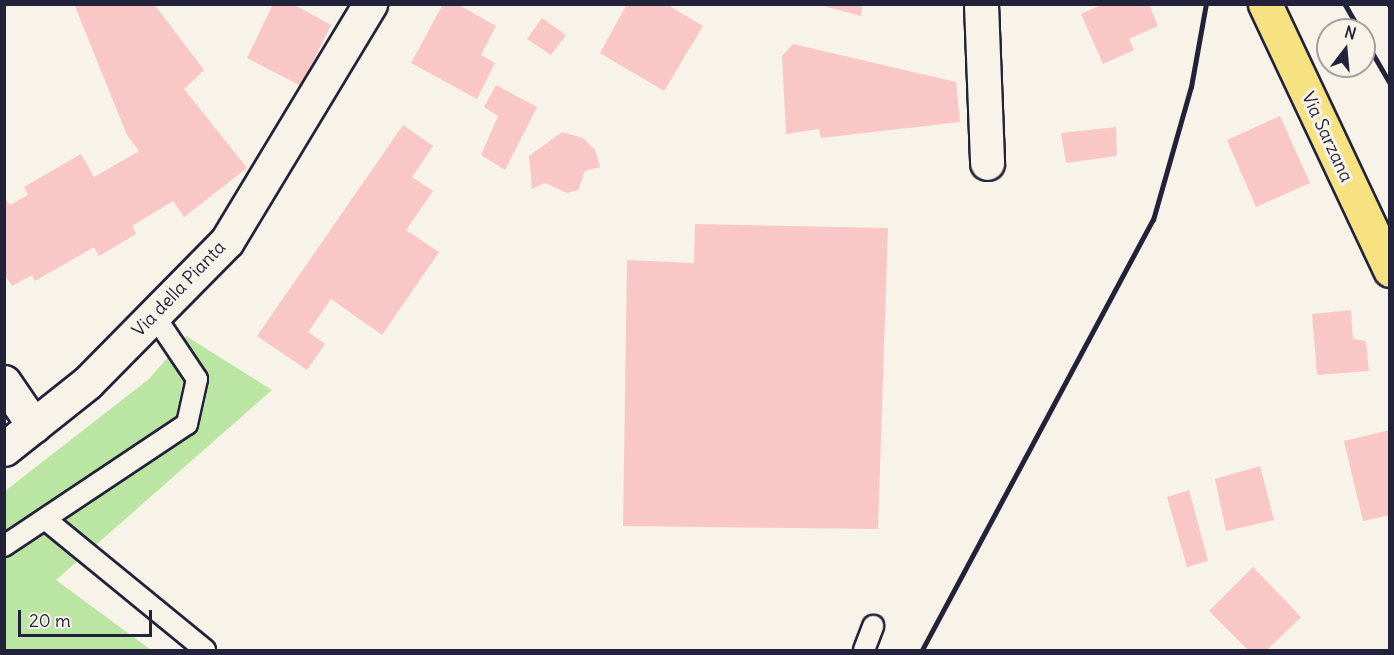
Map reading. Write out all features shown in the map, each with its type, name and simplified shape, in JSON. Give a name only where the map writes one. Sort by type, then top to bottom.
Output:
[{"type":"main road","name":"Via Sarzana","points":[[1265,4],[1389,270]]},
{"type":"street","name":"Via della Pianta","points":[[4,449],[87,383],[227,241],[370,4]]},
{"type":"street","points":[[981,4],[987,163]]},
{"type":"street","points":[[4,382],[33,426]]},
{"type":"lane","points":[[4,546],[187,424],[197,379],[154,315]]},
{"type":"lane","points":[[45,519],[205,651]]},
{"type":"lane","points":[[864,651],[873,626]]},
{"type":"green space","points":[[186,336],[272,390],[56,580],[151,650],[5,650],[5,491],[149,379]]},
{"type":"building","points":[[74,4],[154,4],[204,70],[184,89],[247,168],[184,217],[173,201],[132,226],[136,234],[99,256],[94,247],[35,281],[32,275],[12,286],[4,274],[4,197],[10,205],[28,195],[24,187],[81,154],[94,177],[139,151],[127,135]]},
{"type":"building","points":[[273,4],[293,4],[331,25],[301,86],[247,58]]},
{"type":"building","points":[[443,4],[457,4],[496,26],[481,55],[495,63],[477,99],[411,63]]},
{"type":"building","points":[[627,4],[666,4],[703,26],[664,91],[600,53]]},
{"type":"building","points":[[816,4],[862,4],[861,16]]},
{"type":"building","points":[[1103,4],[1149,4],[1158,26],[1129,39],[1134,50],[1103,64],[1081,14]]},
{"type":"building","points":[[542,18],[566,35],[551,55],[527,39]]},
{"type":"building","points":[[793,44],[956,82],[960,122],[821,138],[819,129],[786,134],[782,56]]},
{"type":"building","points":[[496,85],[537,107],[505,170],[481,155],[498,116],[484,107]]},
{"type":"building","points":[[1280,116],[1310,183],[1256,207],[1227,140]]},
{"type":"building","points":[[403,125],[433,146],[412,177],[433,191],[406,230],[439,252],[382,335],[331,299],[308,332],[325,344],[307,370],[257,336]]},
{"type":"building","points":[[1116,127],[1117,156],[1066,163],[1061,133]]},
{"type":"building","points":[[562,132],[583,138],[595,150],[600,167],[585,171],[578,190],[567,193],[545,183],[532,189],[529,156]]},
{"type":"building","points":[[695,224],[888,228],[878,529],[623,526],[627,260],[694,263]]},
{"type":"building","points":[[1351,310],[1353,339],[1366,341],[1369,371],[1317,375],[1312,314]]},
{"type":"building","points":[[1390,430],[1390,515],[1363,521],[1344,441]]},
{"type":"building","points":[[1260,466],[1274,520],[1226,531],[1215,479]]},
{"type":"building","points":[[1189,490],[1208,561],[1187,567],[1167,497]]},
{"type":"building","points":[[1253,567],[1301,617],[1267,650],[1248,650],[1209,611]]},
{"type":"railway","points":[[922,650],[1153,220],[1191,87],[1206,4]]},
{"type":"railway","points":[[1345,4],[1353,18]]},
{"type":"railway","points":[[1376,59],[1390,83]]}]
